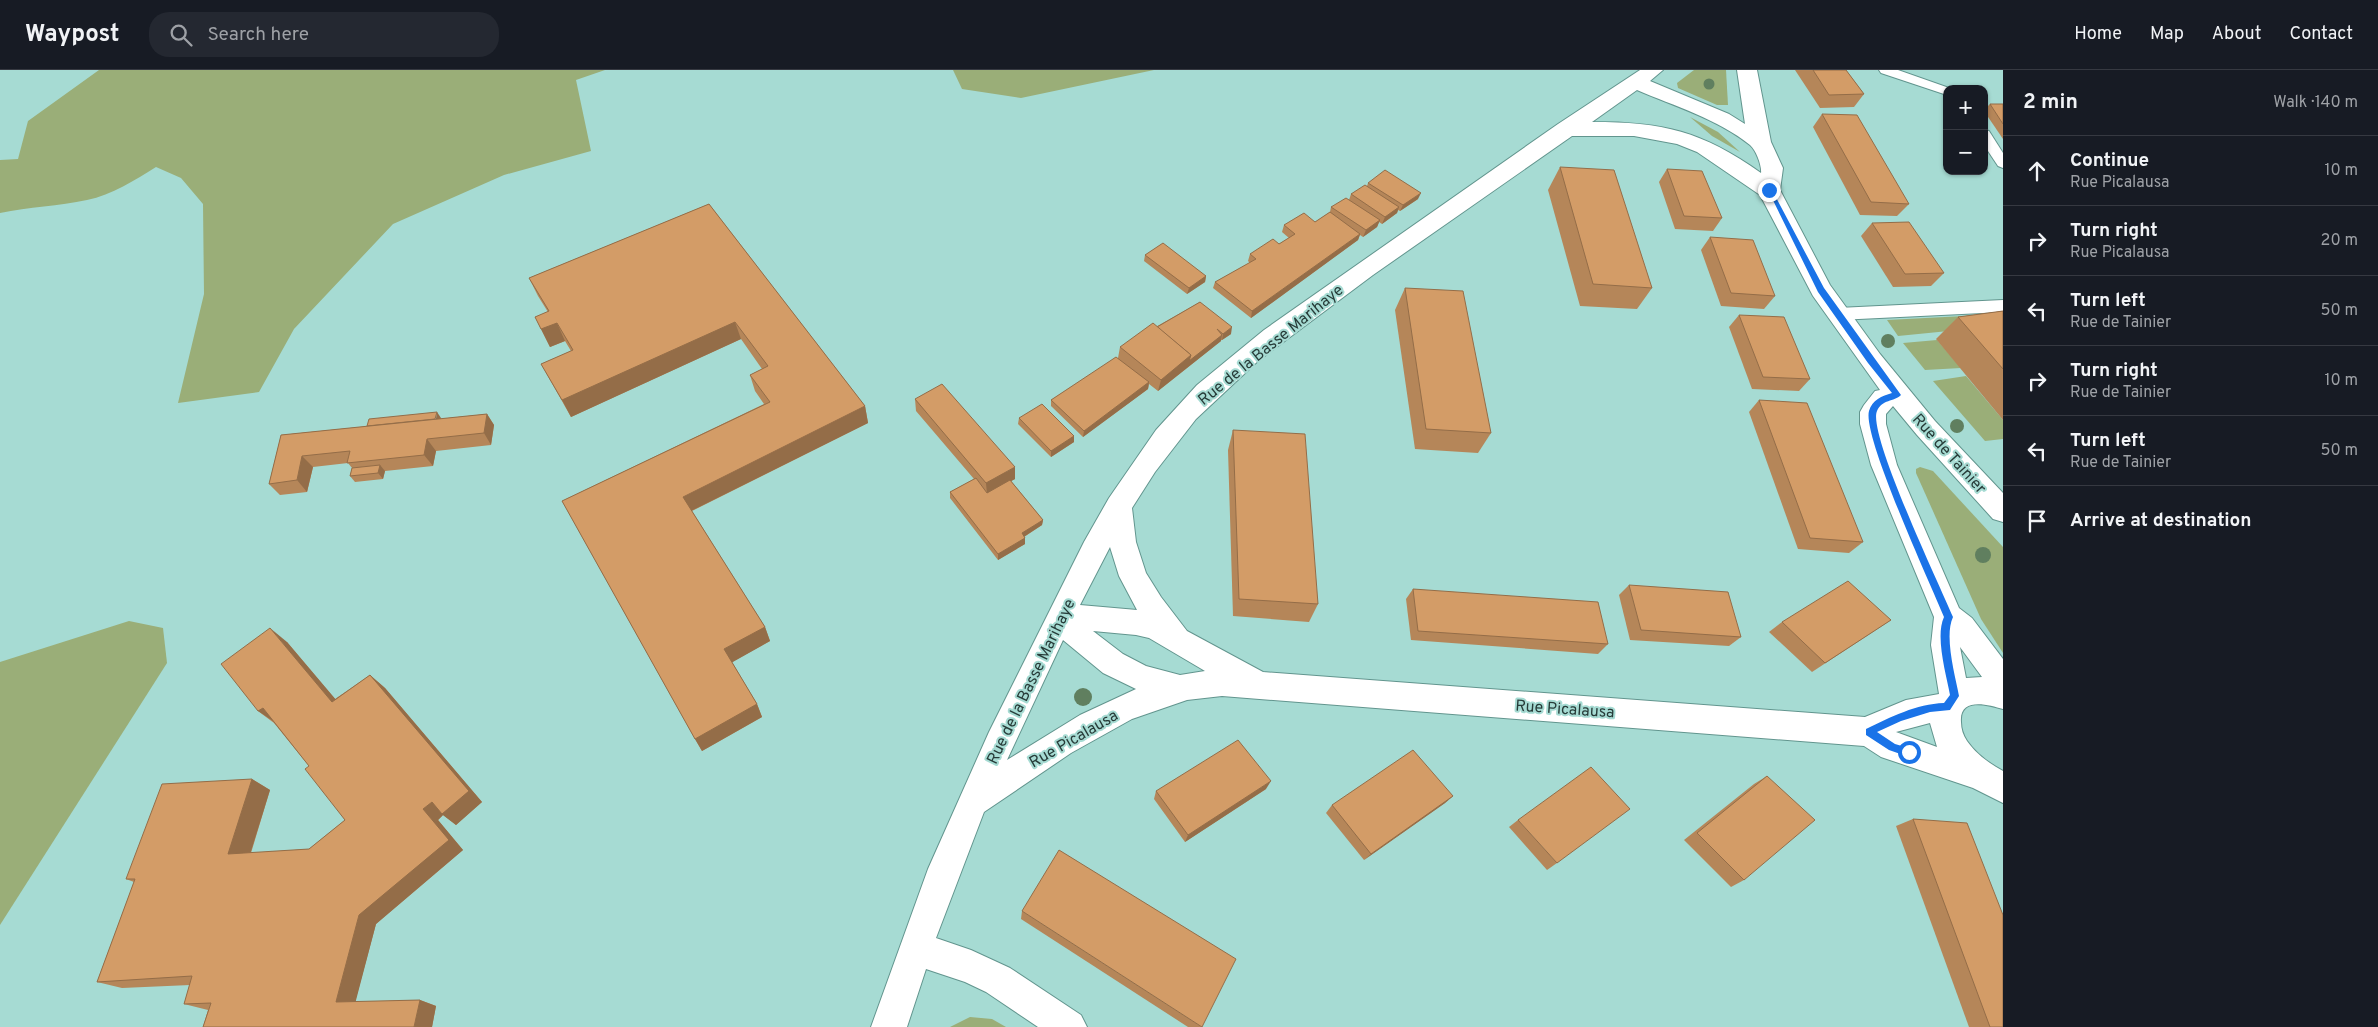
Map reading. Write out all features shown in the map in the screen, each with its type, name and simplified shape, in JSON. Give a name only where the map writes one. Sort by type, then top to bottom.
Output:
[{"type":"street","name":"Rue de la Basse Marihaye","points":[[889,1027],[916,948],[972,801],[1060,618],[1118,506],[1153,452],[1189,409],[1225,375],[1286,326],[1565,129],[1653,70]]},
{"type":"street","points":[[1747,70],[1750,98],[1760,142],[1772,168],[1769,190]]},
{"type":"street","points":[[1635,82],[1722,119],[1760,142]]},
{"type":"street","points":[[1635,82],[1704,148]]},
{"type":"street","name":"Rue de Tainier","points":[[1565,129],[1634,129],[1682,138],[1704,148],[1740,169],[1769,190],[1821,290],[1870,361],[1898,395],[2003,511]]},
{"type":"street","points":[[1898,395],[1884,398],[1872,412],[1873,424],[1884,465],[1948,617],[1962,627],[2003,682]]},
{"type":"street","name":"Rue Picalausa","points":[[1118,506],[1118,527],[1123,551],[1134,579],[1145,601],[1180,640]]},
{"type":"street","points":[[1948,617],[1946,623],[1947,654],[1951,702],[1944,720],[1947,736],[1956,752],[1990,781],[2003,808]]},
{"type":"street","name":"Rue Picalausa","points":[[1060,618],[1093,618],[1136,622],[1157,628],[1180,640],[1198,653],[1260,684]]},
{"type":"street","name":"Rue Picalausa","points":[[1060,618],[1116,667],[1138,678],[1181,688]]},
{"type":"street","name":"Rue Picalausa","points":[[972,801],[1097,722],[1147,697],[1203,683],[1222,682],[1869,732],[1892,747],[1990,781]]},
{"type":"street","points":[[1869,732],[1899,717],[1951,702],[1968,691],[1985,691],[2003,695]]},
{"type":"street","points":[[916,948],[971,967],[998,980],[1069,1027]]},
{"type":"lane","points":[[1885,70],[1943,90]]},
{"type":"lane","points":[[1988,140],[2003,163]]},
{"type":"lane","points":[[1838,314],[2003,306]]},
{"type":"green space","points":[[99,70],[605,70],[576,80],[591,151],[504,175],[393,224],[294,329],[259,392],[178,403],[204,294],[203,204],[181,178],[156,167],[123,186],[96,198],[0,213],[0,160],[18,159],[28,121]]},
{"type":"green space","points":[[953,70],[1154,70],[1021,98],[962,89]]},
{"type":"green space","points":[[1694,70],[1726,70],[1728,105],[1717,105],[1678,88],[1677,83]]},
{"type":"green space","points":[[1690,117],[1718,132],[1740,152],[1712,136]]},
{"type":"green space","points":[[2003,314],[1979,328],[1898,336],[1887,320]]},
{"type":"green space","points":[[1937,340],[1961,368],[1925,370],[1903,343]]},
{"type":"green space","points":[[1966,376],[2003,420],[2003,439],[1985,441],[1933,381]]},
{"type":"green space","points":[[1920,467],[1933,471],[2003,547],[2003,653],[1981,619],[1916,473],[1916,469]]},
{"type":"green space","points":[[129,621],[163,628],[167,663],[0,925],[0,662]]},
{"type":"green space","points":[[970,1017],[992,1019],[1006,1027],[950,1027]]},
{"type":"building","points":[[1813,70],[1846,70],[1864,94],[1829,95]]},
{"type":"building","points":[[1990,104],[2003,104],[2003,124]]},
{"type":"building","points":[[1822,114],[1857,115],[1909,204],[1871,202]]},
{"type":"building","points":[[1560,167],[1614,170],[1652,288],[1593,284]]},
{"type":"building","points":[[1667,169],[1702,171],[1722,218],[1684,216]]},
{"type":"building","points":[[1385,170],[1421,193],[1403,205],[1368,183]]},
{"type":"building","points":[[1365,185],[1399,207],[1385,217],[1351,194]]},
{"type":"building","points":[[1346,198],[1380,220],[1366,230],[1331,207]]},
{"type":"building","points":[[709,204],[865,406],[683,497],[765,627],[724,649],[757,704],[695,739],[562,501],[770,402],[750,375],[768,366],[735,322],[562,400],[541,364],[573,350],[557,323],[541,329],[535,317],[549,311],[529,278]]},
{"type":"building","points":[[1330,212],[1360,234],[1252,311],[1215,282],[1256,259],[1250,254],[1273,239],[1279,244],[1295,234],[1284,225],[1304,213],[1315,222]]},
{"type":"building","points":[[1909,222],[1944,273],[1905,274],[1872,223]]},
{"type":"building","points":[[1710,237],[1753,240],[1775,296],[1731,293]]},
{"type":"building","points":[[1163,243],[1206,276],[1189,288],[1145,255]]},
{"type":"building","points":[[1405,288],[1463,291],[1491,433],[1426,429]]},
{"type":"building","points":[[1200,302],[1232,327],[1223,334],[1217,329],[1222,335],[1189,361],[1191,355],[1157,327]]},
{"type":"building","points":[[2003,311],[2003,369],[1958,317]]},
{"type":"building","points":[[1739,315],[1784,317],[1810,379],[1763,377]]},
{"type":"building","points":[[1153,323],[1191,355],[1161,380],[1120,347]]},
{"type":"building","points":[[1116,357],[1149,382],[1084,431],[1051,400]]},
{"type":"building","points":[[942,384],[1015,467],[986,483],[915,399]]},
{"type":"building","points":[[1759,400],[1807,403],[1863,542],[1810,538]]},
{"type":"building","points":[[1042,404],[1074,436],[1051,451],[1019,418]]},
{"type":"building","points":[[437,412],[435,419],[367,426],[369,419]]},
{"type":"building","points":[[487,414],[484,433],[427,439],[424,455],[347,463],[350,451],[302,456],[297,480],[269,484],[281,435]]},
{"type":"building","points":[[1233,430],[1305,434],[1318,604],[1239,599]]},
{"type":"building","points":[[380,465],[378,473],[350,476],[352,468]]},
{"type":"building","points":[[976,478],[987,493],[1010,480],[1043,520],[1022,533],[1025,538],[998,554],[950,492]]},
{"type":"building","points":[[1848,581],[1891,620],[1825,663],[1782,622]]},
{"type":"building","points":[[1629,585],[1728,592],[1741,637],[1641,630]]},
{"type":"building","points":[[1413,589],[1598,602],[1608,644],[1418,631]]},
{"type":"building","points":[[270,628],[332,702],[370,675],[469,791],[442,814],[432,802],[423,809],[449,840],[359,915],[336,1002],[420,1000],[414,1027],[203,1027],[211,1003],[184,1004],[192,976],[97,982],[135,879],[126,879],[162,784],[252,779],[228,854],[309,849],[345,820],[305,769],[309,766],[263,708],[258,711],[221,664]]},
{"type":"building","points":[[1238,740],[1271,781],[1188,835],[1156,791]]},
{"type":"building","points":[[1413,750],[1453,796],[1371,854],[1332,805]]},
{"type":"building","points":[[1591,767],[1630,809],[1557,863],[1518,820]]},
{"type":"building","points":[[1767,776],[1815,820],[1744,880],[1697,833]]},
{"type":"building","points":[[1913,819],[1967,823],[2003,915],[2003,1027],[1990,1027]]},
{"type":"building","points":[[1059,850],[1236,959],[1202,1027],[1022,911]]},
{"type":"route","points":[[1769,190],[1821,290],[1870,361],[1898,395],[1884,398],[1878,404],[1872,412],[1873,424],[1884,465],[1948,617],[1946,623],[1947,654],[1955,696],[1947,707],[1930,708],[1899,717],[1887,721],[1869,732],[1892,747],[1909,752]]}]
